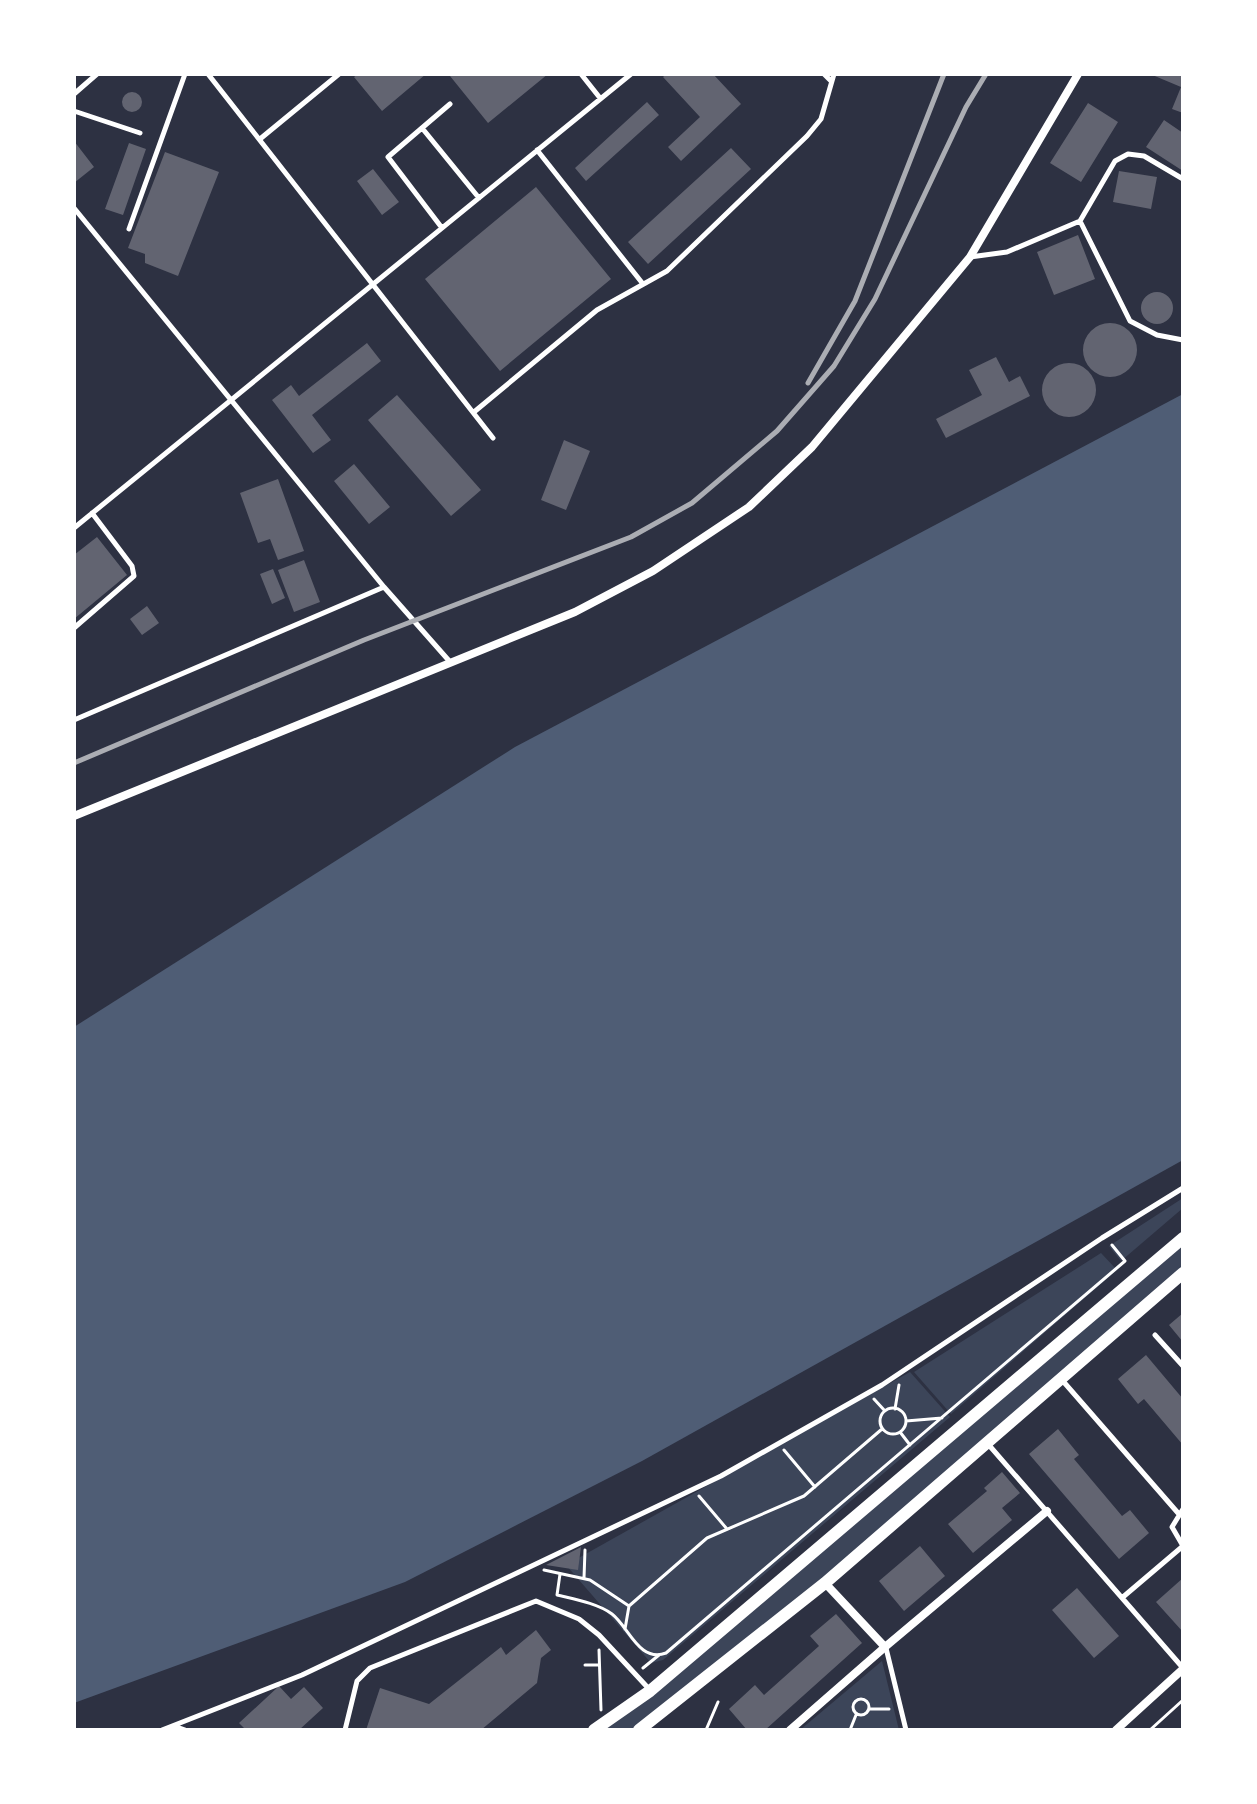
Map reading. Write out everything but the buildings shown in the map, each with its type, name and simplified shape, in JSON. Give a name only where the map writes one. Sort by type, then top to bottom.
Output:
[{"type":"main road","points":[[594,1730],[650,1691],[1183,1238]]},
{"type":"main road","points":[[639,1730],[825,1583],[1183,1273]]},
{"type":"street","points":[[74,816],[575,612],[653,571],[749,507],[812,447],[970,257],[1078,74]]},
{"type":"street","points":[[790,1730],[1047,1511]]},
{"type":"street","points":[[825,1583],[885,1647]]},
{"type":"street","points":[[1116,1730],[1183,1668]]},
{"type":"lane","points":[[74,94],[97,74]]},
{"type":"lane","points":[[129,229],[185,74]]},
{"type":"lane","points":[[208,74],[375,282],[493,438]]},
{"type":"lane","points":[[260,139],[339,74]]},
{"type":"lane","points":[[581,74],[600,99]]},
{"type":"lane","points":[[74,528],[631,74]]},
{"type":"lane","points":[[824,74],[831,81]]},
{"type":"lane","points":[[474,412],[597,310],[667,271],[807,136],[821,119],[834,74]]},
{"type":"lane","points":[[442,228],[388,157],[450,104]]},
{"type":"lane","points":[[74,111],[140,133]]},
{"type":"lane","points":[[422,128],[479,198]]},
{"type":"lane","points":[[537,150],[643,284]]},
{"type":"lane","points":[[970,257],[1007,252],[1080,221],[1115,161],[1128,154],[1144,156],[1183,179]]},
{"type":"lane","points":[[74,208],[384,587],[452,664]]},
{"type":"lane","points":[[1080,221],[1130,321],[1157,335],[1183,340]]},
{"type":"lane","points":[[74,628],[129,582],[134,572],[92,513]]},
{"type":"lane","points":[[74,720],[384,587]]},
{"type":"lane","points":[[162,1730],[302,1675],[694,1490],[869,1393],[1105,1236],[1183,1188]]},
{"type":"lane","points":[[1155,1335],[1183,1366]]},
{"type":"lane","points":[[1061,1379],[1180,1511],[1172,1527],[1183,1546],[1123,1597]]},
{"type":"lane","points":[[987,1444],[1183,1668]]},
{"type":"lane","points":[[345,1730],[357,1681],[370,1668],[536,1601],[579,1619],[599,1635],[650,1691]]},
{"type":"lane","points":[[885,1647],[906,1730]]},
{"type":"lane","points":[[173,1726],[185,1730]]},
{"type":"path","points":[[635,1674],[911,1445],[1125,1261],[1105,1236]]},
{"type":"path","points":[[895,1409],[902,1372]]},
{"type":"path","points":[[869,1393],[885,1411]]},
{"type":"path","points":[[895,1409],[885,1411],[880,1417],[882,1429],[888,1434],[900,1432]]},
{"type":"path","points":[[895,1409],[906,1421]]},
{"type":"path","points":[[906,1421],[943,1418]]},
{"type":"path","points":[[900,1432],[906,1421]]},
{"type":"path","points":[[625,1629],[629,1606],[707,1538],[779,1509],[816,1488],[882,1429]]},
{"type":"path","points":[[900,1432],[911,1445]]},
{"type":"path","points":[[779,1444],[816,1488]]},
{"type":"path","points":[[694,1490],[727,1529]]},
{"type":"path","points":[[584,1579],[586,1542]]},
{"type":"path","points":[[537,1565],[547,1572],[584,1579],[629,1606]]},
{"type":"path","points":[[560,1574],[557,1595],[611,1614],[643,1651],[659,1655]]},
{"type":"path","points":[[599,1651],[600,1698]]},
{"type":"path","points":[[585,1665],[599,1665]]},
{"type":"path","points":[[850,1730],[856,1714],[853,1707],[859,1700],[867,1702],[869,1709]]},
{"type":"path","points":[[1150,1730],[1183,1700]]},
{"type":"path","points":[[706,1730],[718,1702]]},
{"type":"path","points":[[856,1714],[864,1715],[869,1709],[900,1708]]},
{"type":"shaded area","points":[[1183,394],[1183,1160],[642,1461],[405,1582],[74,1703],[74,1027],[515,747]]},
{"type":"shaded area","points":[[1183,1198],[1183,1208],[1121,1261],[1109,1246]]},
{"type":"shaded area","points":[[1183,1237],[1183,1273],[1061,1379],[639,1730],[594,1730],[631,1705]]},
{"type":"shaded area","points":[[1101,1253],[1117,1270],[951,1414],[914,1372]]},
{"type":"shaded area","points":[[910,1372],[950,1417],[663,1660],[651,1663],[566,1565]]},
{"type":"shaded area","points":[[882,1661],[899,1730],[800,1730]]},
{"type":"railway","points":[[808,383],[855,301],[944,74]]},
{"type":"railway","points":[[74,763],[364,640],[631,537],[692,503],[777,431],[834,366],[875,299],[966,107],[986,74]]}]
